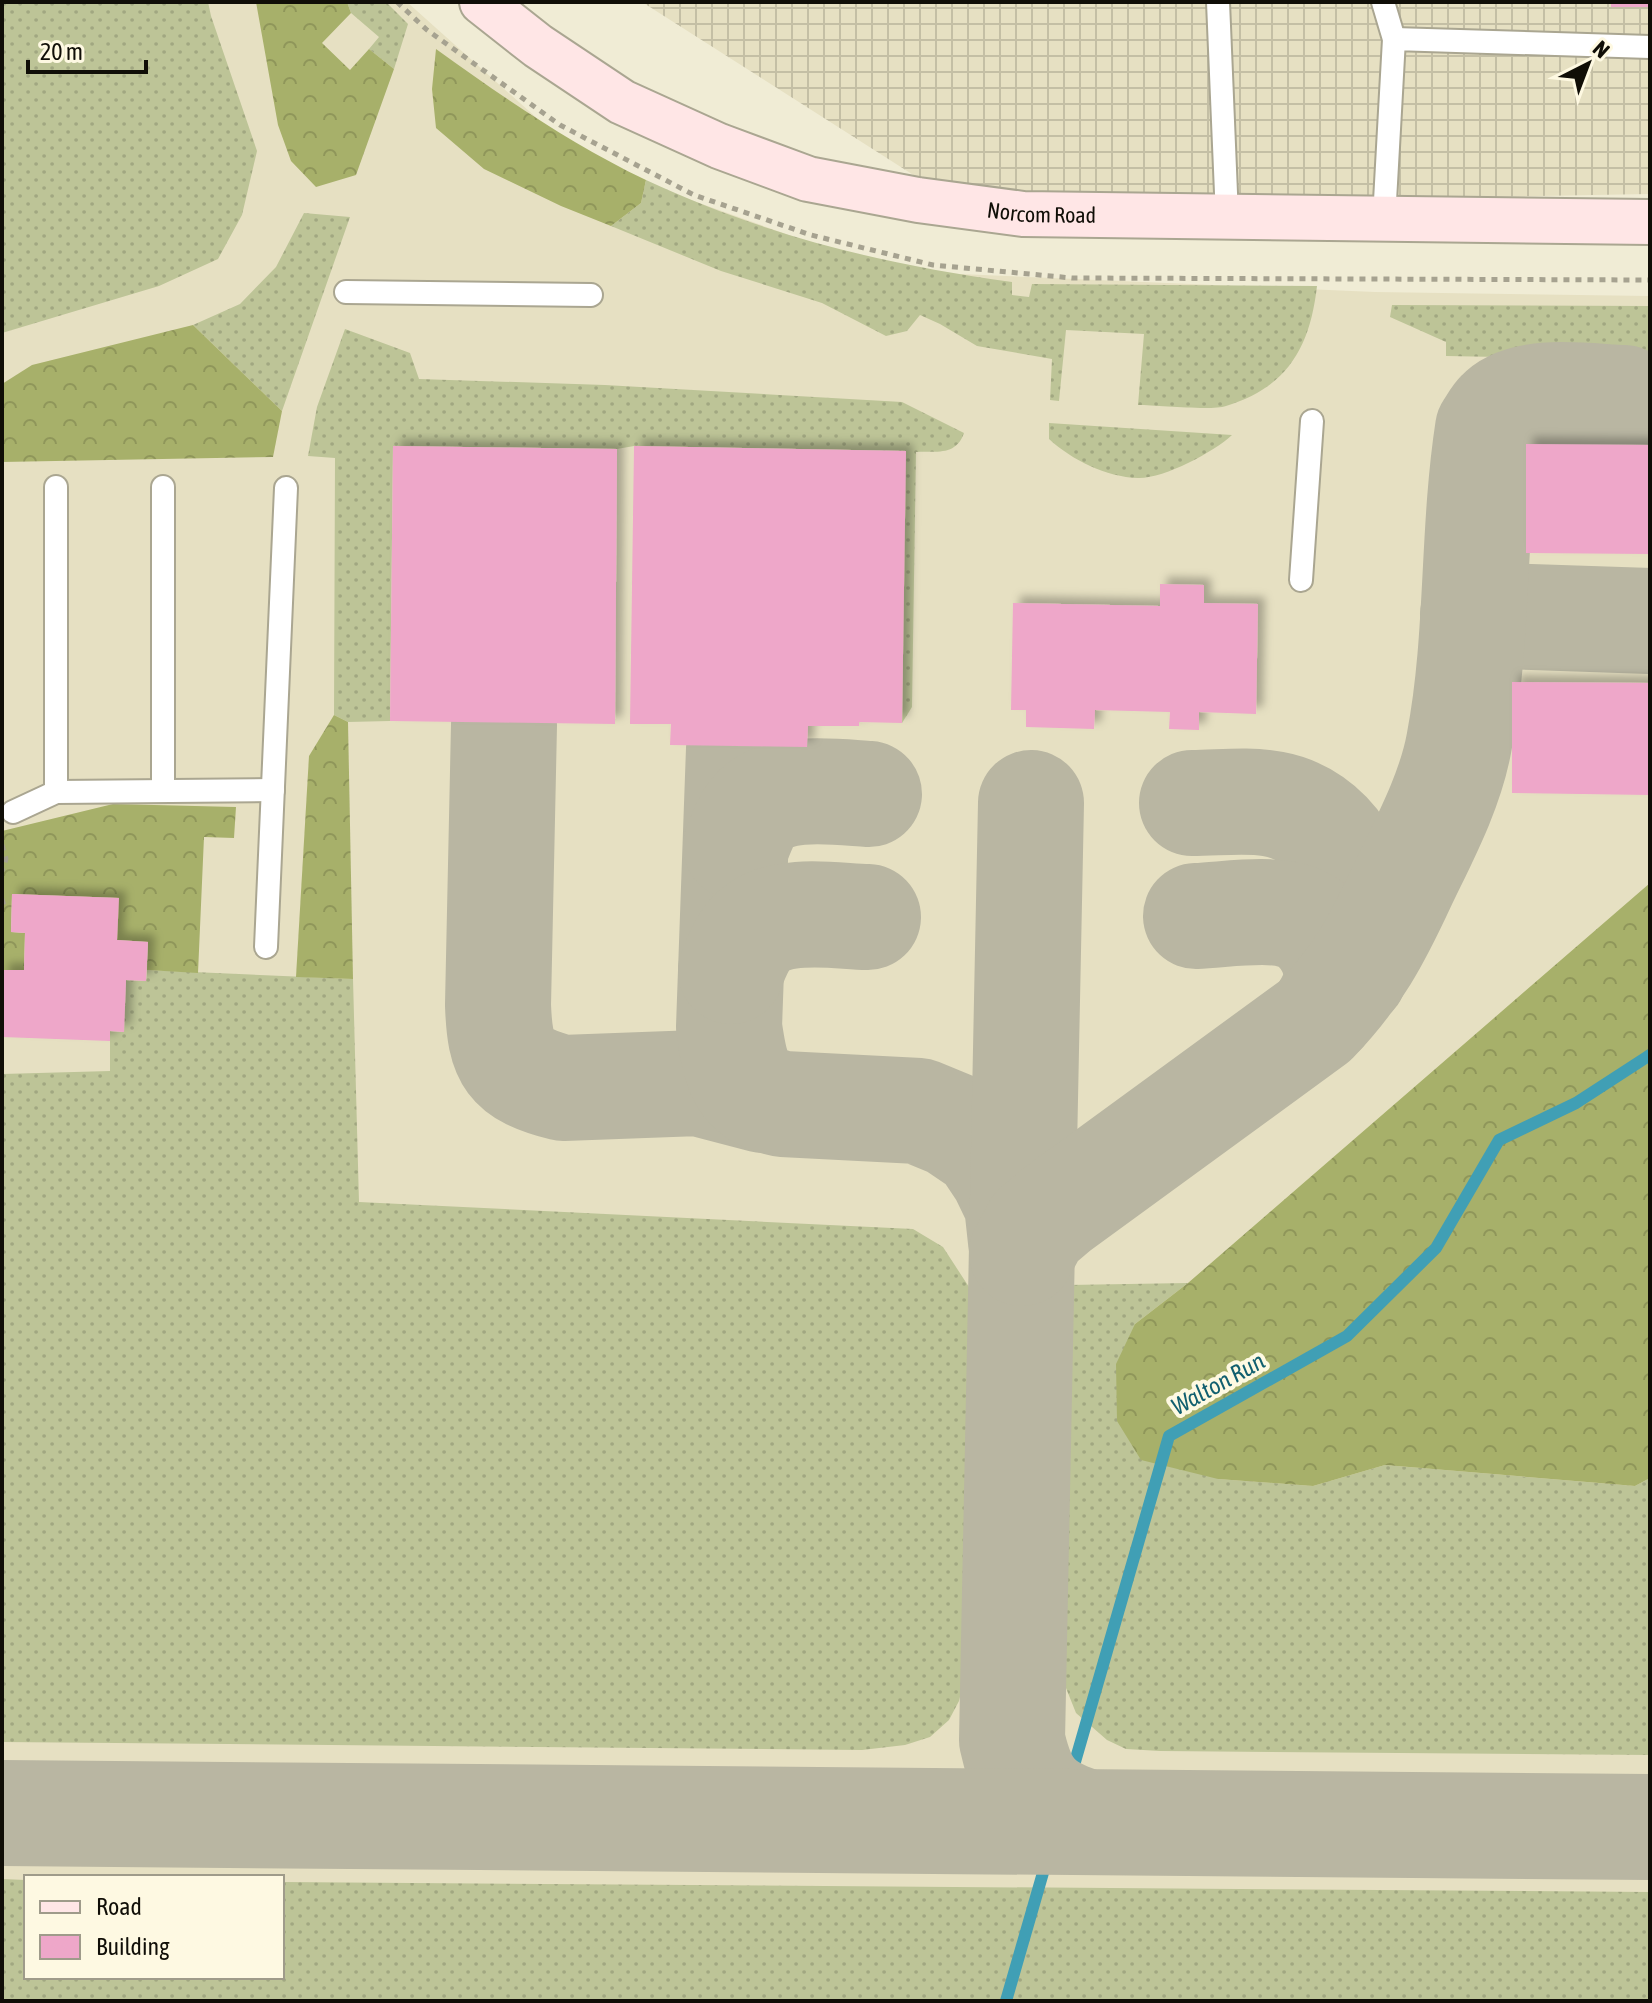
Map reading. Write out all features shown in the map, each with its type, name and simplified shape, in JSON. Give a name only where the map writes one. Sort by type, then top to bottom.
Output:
[{"type":"street","name":"Norcom Road","points":[[482,2],[538,46],[622,102],[719,146],[808,179],[918,200],[1023,214],[1650,222]]},
{"type":"lane","points":[[1218,2],[1227,217]]},
{"type":"lane","points":[[1383,2],[1394,39],[1384,219]]},
{"type":"lane","points":[[1394,39],[1650,47]]},
{"type":"lane","points":[[346,292],[591,295]]},
{"type":"lane","points":[[1301,580],[1312,421]]},
{"type":"lane","points":[[56,487],[56,792]]},
{"type":"lane","points":[[163,487],[163,791]]},
{"type":"lane","points":[[266,947],[286,488]]},
{"type":"lane","points":[[13,812],[56,792],[273,790]]},
{"type":"path","points":[[2,845],[6,859],[2,871]]},
{"type":"path","points":[[2,899],[4,906]]},
{"type":"shaded area","points":[[2,2],[407,2],[587,163],[890,271],[1375,292],[1650,296],[1650,2001],[2,2001]]},
{"type":"shaded area","points":[[642,2],[1650,2],[1650,194],[962,206]]},
{"type":"green space","points":[[2,2],[208,2],[257,151],[242,215],[218,259],[159,286],[2,333]]},
{"type":"green space","points":[[256,2],[347,2],[351,13],[322,43],[350,70],[369,49],[394,69],[356,175],[316,187],[291,161],[278,125]]},
{"type":"green space","points":[[347,2],[386,2],[408,24],[394,69],[369,49],[379,37],[351,13]]},
{"type":"green space","points":[[436,49],[538,119],[646,180],[641,203],[611,226],[484,169],[436,128],[432,89]]},
{"type":"green space","points":[[646,180],[736,217],[825,245],[871,257],[1012,282],[1012,295],[1029,297],[1032,284],[1317,286],[1314,308],[1301,346],[1280,376],[1247,398],[1226,406],[1138,405],[1144,334],[1066,330],[1059,401],[1050,400],[1052,359],[977,346],[920,315],[907,331],[886,336],[822,303],[721,271],[611,226],[641,203]]},
{"type":"green space","points":[[304,213],[350,217],[282,411],[193,325],[240,304],[276,267]]},
{"type":"green space","points":[[1392,305],[1650,306],[1650,360],[1446,356],[1446,342],[1390,317]]},
{"type":"green space","points":[[193,325],[282,411],[273,457],[2,462],[2,384],[32,365]]},
{"type":"green space","points":[[345,329],[410,353],[419,379],[605,385],[902,402],[964,433],[951,449],[916,452],[912,707],[902,723],[905,451],[634,446],[617,449],[393,446],[390,721],[348,722],[334,715],[335,458],[308,456],[317,407]]},
{"type":"green space","points":[[1049,423],[1232,435],[1188,463],[1161,474],[1138,478],[1102,471],[1068,454],[1049,439]]},
{"type":"green space","points":[[334,715],[348,722],[353,979],[296,977],[309,756]]},
{"type":"green space","points":[[113,804],[236,807],[234,838],[204,837],[198,973],[147,970],[148,942],[117,940],[118,898],[12,894],[11,932],[25,933],[24,970],[2,970],[2,831]]},
{"type":"green space","points":[[1650,883],[1650,1478],[1635,1486],[1385,1465],[1313,1486],[1218,1479],[1141,1460],[1117,1421],[1116,1364],[1135,1324],[1188,1283]]},
{"type":"green space","points":[[147,970],[353,979],[359,1202],[913,1229],[943,1247],[969,1287],[974,1458],[968,1664],[959,1701],[949,1720],[930,1737],[905,1745],[862,1750],[2,1742],[2,1074],[110,1071],[110,1031],[123,1032],[126,980],[146,981]]},
{"type":"green space","points":[[1188,1283],[1135,1324],[1218,1479],[1313,1486],[1385,1465],[1635,1486],[1650,1478],[1650,1755],[1126,1749],[1107,1740],[1076,1713],[1066,1688],[1061,1646],[1068,1285]]},
{"type":"green space","points":[[2,1879],[24,1880],[24,1979],[284,1979],[284,1882],[1650,1892],[1650,2001],[2,2001]]},
{"type":"building","points":[[1611,2],[1650,2],[1650,7],[1611,7]]},
{"type":"building","points":[[1526,444],[1650,445],[1650,554],[1526,553]]},
{"type":"building","points":[[393,446],[617,449],[615,724],[390,721]]},
{"type":"building","points":[[634,446],[906,451],[902,723],[808,726],[807,747],[670,745],[671,724],[630,724]]},
{"type":"building","points":[[1160,584],[1204,585],[1204,603],[1258,604],[1256,714],[1199,712],[1199,730],[1169,729],[1170,712],[1095,710],[1094,729],[1026,727],[1026,710],[1011,710],[1013,603],[1160,606]]},
{"type":"building","points":[[1512,682],[1650,683],[1650,795],[1512,793]]},
{"type":"building","points":[[12,894],[119,898],[117,940],[148,942],[146,981],[126,980],[124,1032],[110,1031],[110,1041],[2,1037],[2,970],[24,970],[25,933],[11,932]]},
{"type":"waterway","name":"Walton Run","points":[[1006,2001],[1169,1436],[1347,1336],[1436,1248],[1499,1140],[1576,1103],[1650,1055]]},
{"type":"taxiway","points":[[1022,1253],[1036,1227],[1056,1210],[1315,1021],[1355,973],[1384,923],[1428,833],[1455,761],[1470,665],[1488,429],[1499,413],[1524,399],[1558,395],[1624,398]]},
{"type":"taxiway","points":[[1473,615],[1650,621]]},
{"type":"taxiway","points":[[504,725],[498,1005],[501,1039],[511,1062],[530,1077],[563,1088],[698,1083],[763,1100]]},
{"type":"taxiway","points":[[739,749],[729,1027],[741,1077],[756,1094],[783,1104],[919,1111],[953,1125],[984,1146],[1002,1173],[1017,1204],[1021,1241]]},
{"type":"taxiway","points":[[736,846],[753,812],[776,797],[808,791],[869,794]]},
{"type":"taxiway","points":[[1192,803],[1243,801],[1273,804],[1313,820],[1329,834],[1342,850],[1359,890],[1363,933],[1354,975]]},
{"type":"taxiway","points":[[1031,803],[1012,1740],[1021,1771],[1035,1794],[1055,1810],[1086,1822]]},
{"type":"taxiway","points":[[1196,916],[1274,912],[1307,922],[1323,937],[1336,968],[1334,989],[1323,1012]]},
{"type":"taxiway","points":[[731,971],[748,936],[769,921],[811,914],[868,917]]},
{"type":"taxiway","points":[[2,1813],[1650,1827]]}]
